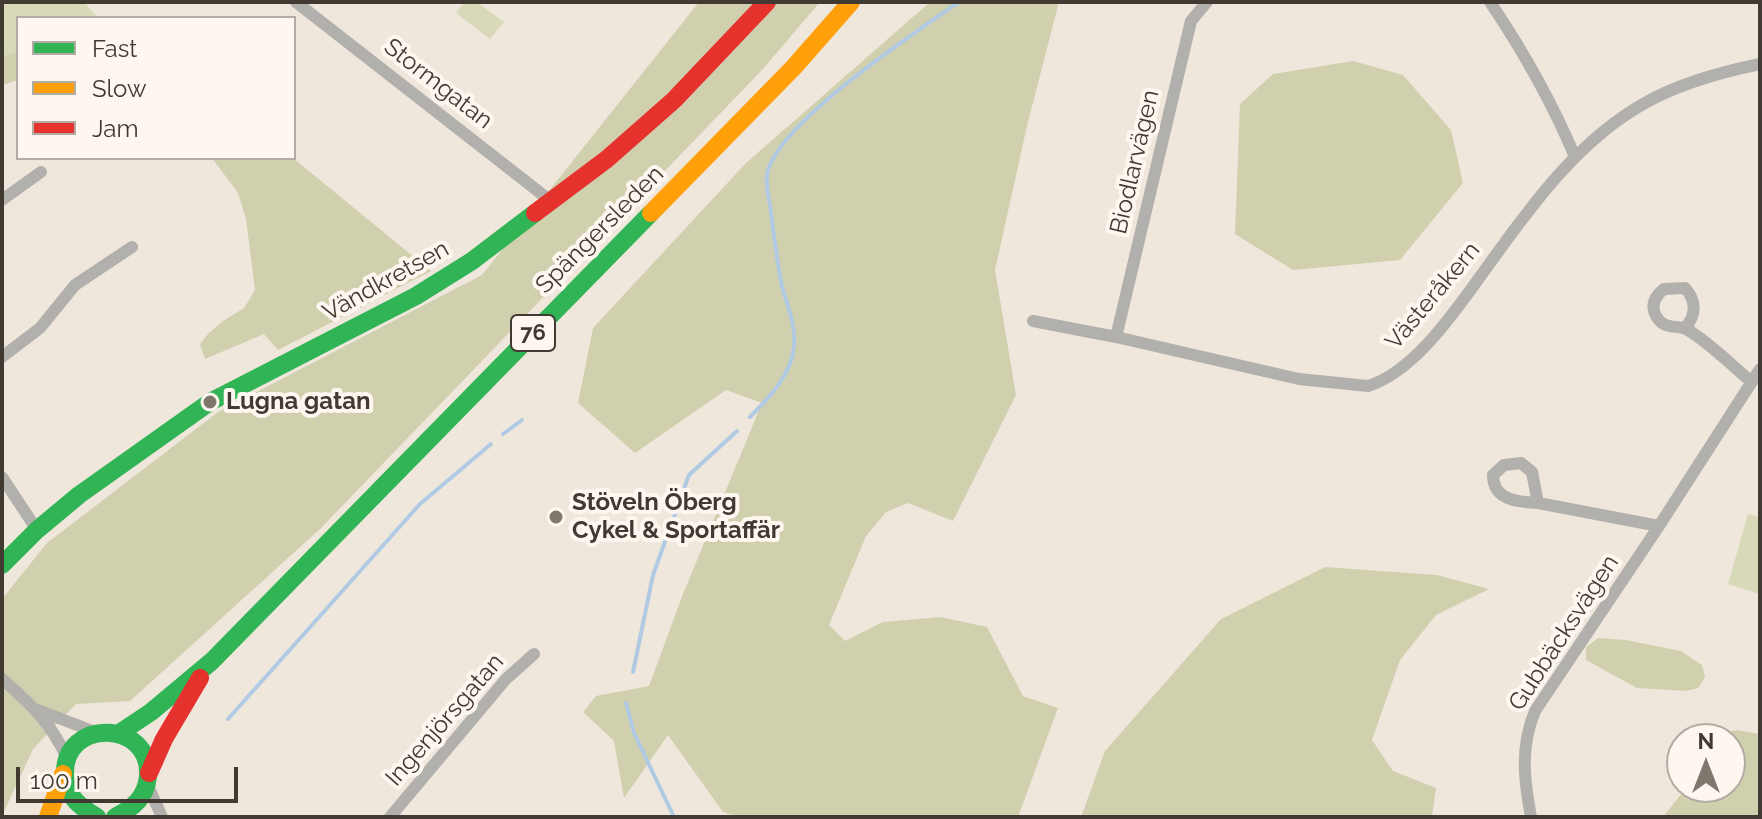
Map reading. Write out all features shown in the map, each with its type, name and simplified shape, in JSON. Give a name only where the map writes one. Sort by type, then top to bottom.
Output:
[{"type":"main road","name":"Vändkretsen","points":[[2,565],[37,530],[123,461],[210,402],[416,296],[472,261],[607,159],[674,100],[767,2]]},
{"type":"main road","name":"Spängersleden","points":[[118,734],[151,712],[212,661],[784,78],[851,2]]},
{"type":"main road","name":"Spängersleden","points":[[115,817],[135,808],[143,798],[164,739],[212,661]]},
{"type":"main road","points":[[48,817],[74,746],[85,737],[98,733],[118,734],[130,739],[140,748],[149,779]]},
{"type":"main road","points":[[65,766],[65,789],[73,802],[84,812],[97,817]]},
{"type":"street","name":"Stormgatan","points":[[296,2],[552,202]]},
{"type":"street","name":"Biodlarvägen","points":[[1116,337],[1191,21],[1207,2]]},
{"type":"street","points":[[1490,2],[1518,44],[1560,120],[1575,157]]},
{"type":"street","name":"Västeråkern","points":[[1033,321],[1299,379],[1368,386],[1378,383],[1394,376],[1423,346],[1467,295],[1528,211],[1575,157],[1605,130],[1645,103],[1683,85],[1760,64]]},
{"type":"street","points":[[2,200],[41,172]]},
{"type":"street","points":[[2,357],[40,328],[75,285],[132,247]]},
{"type":"street","points":[[1685,328],[1752,382]]},
{"type":"street","name":"Gubbäcksvägen","points":[[1531,817],[1523,753],[1535,711],[1760,369]]},
{"type":"street","points":[[2,477],[37,530]]},
{"type":"street","name":"Gubbäcksvägen","points":[[1538,503],[1659,526]]},
{"type":"street","name":"Ingenjörsgatan","points":[[390,817],[506,679],[534,654]]},
{"type":"street","points":[[2,679],[37,709],[58,739],[65,766]]},
{"type":"street","points":[[37,709],[98,733]]},
{"type":"street","points":[[149,779],[162,817]]},
{"type":"green space","points":[[2,2],[84,2],[96,16],[16,16],[16,52],[2,56]]},
{"type":"green space","points":[[464,2],[477,2],[504,22],[490,39],[456,13]]},
{"type":"green space","points":[[699,2],[820,2],[763,69],[320,529],[130,701],[76,704],[33,749],[2,816],[2,599],[47,543],[218,412],[482,275]]},
{"type":"green space","points":[[930,2],[1059,2],[995,270],[1016,395],[953,521],[908,503],[886,512],[866,536],[829,625],[845,641],[883,622],[940,617],[987,627],[1023,696],[1058,708],[1018,817],[740,817],[723,812],[668,735],[624,798],[614,741],[583,712],[596,696],[649,686],[683,594],[762,403],[726,390],[635,453],[578,403],[593,328],[746,163]]},
{"type":"green space","points":[[16,52],[16,81],[2,85],[2,56]]},
{"type":"green space","points":[[1353,61],[1403,75],[1451,130],[1463,183],[1400,260],[1293,270],[1235,234],[1240,104],[1273,74]]},
{"type":"green space","points":[[213,160],[295,160],[431,271],[278,350],[264,334],[205,359],[200,344],[223,321],[244,308],[255,290],[246,219],[238,193]]},
{"type":"green space","points":[[1748,514],[1760,517],[1760,594],[1728,584]]},
{"type":"green space","points":[[1325,567],[1437,575],[1489,589],[1436,615],[1400,660],[1372,740],[1393,771],[1436,788],[1432,817],[1081,817],[1105,751],[1221,619]]},
{"type":"green space","points":[[1598,638],[1681,651],[1702,665],[1705,677],[1698,688],[1686,691],[1637,688],[1586,660],[1586,647]]},
{"type":"green space","points":[[1746,732],[1760,734],[1760,817],[1663,817],[1674,803],[1746,803]]},
{"type":"waterway","points":[[750,417],[784,376],[794,346],[776,250],[767,186],[768,170],[779,150],[823,103],[959,2]]},
{"type":"waterway","points":[[503,434],[522,420]]},
{"type":"waterway","points":[[633,672],[653,575],[689,475],[737,431]]},
{"type":"waterway","points":[[228,719],[420,504],[491,444]]},
{"type":"waterway","points":[[626,703],[634,733],[674,817]]},
{"type":"traffic: fast","points":[[2,565],[79,495],[210,402],[416,296],[472,261],[535,213]]},
{"type":"traffic: fast","points":[[118,734],[151,712],[212,661],[651,213]]},
{"type":"traffic: fast","points":[[97,817],[75,800],[68,789],[65,775],[68,756],[78,743],[91,735],[107,733],[123,736],[136,744],[146,758],[148,776],[145,790],[138,801],[115,817]]},
{"type":"traffic: slow","points":[[651,213],[794,67],[851,2]]},
{"type":"traffic: slow","points":[[48,817],[63,774]]},
{"type":"traffic: jam","points":[[535,213],[607,159],[674,100],[767,2]]},
{"type":"traffic: jam","points":[[149,773],[164,739],[200,678]]},
{"type":"place","name":"Lugna gatan","points":[[210,402]]},
{"type":"place","name":"Stöveln Öberg Cykel & Sportaffär","points":[[556,517]]}]
